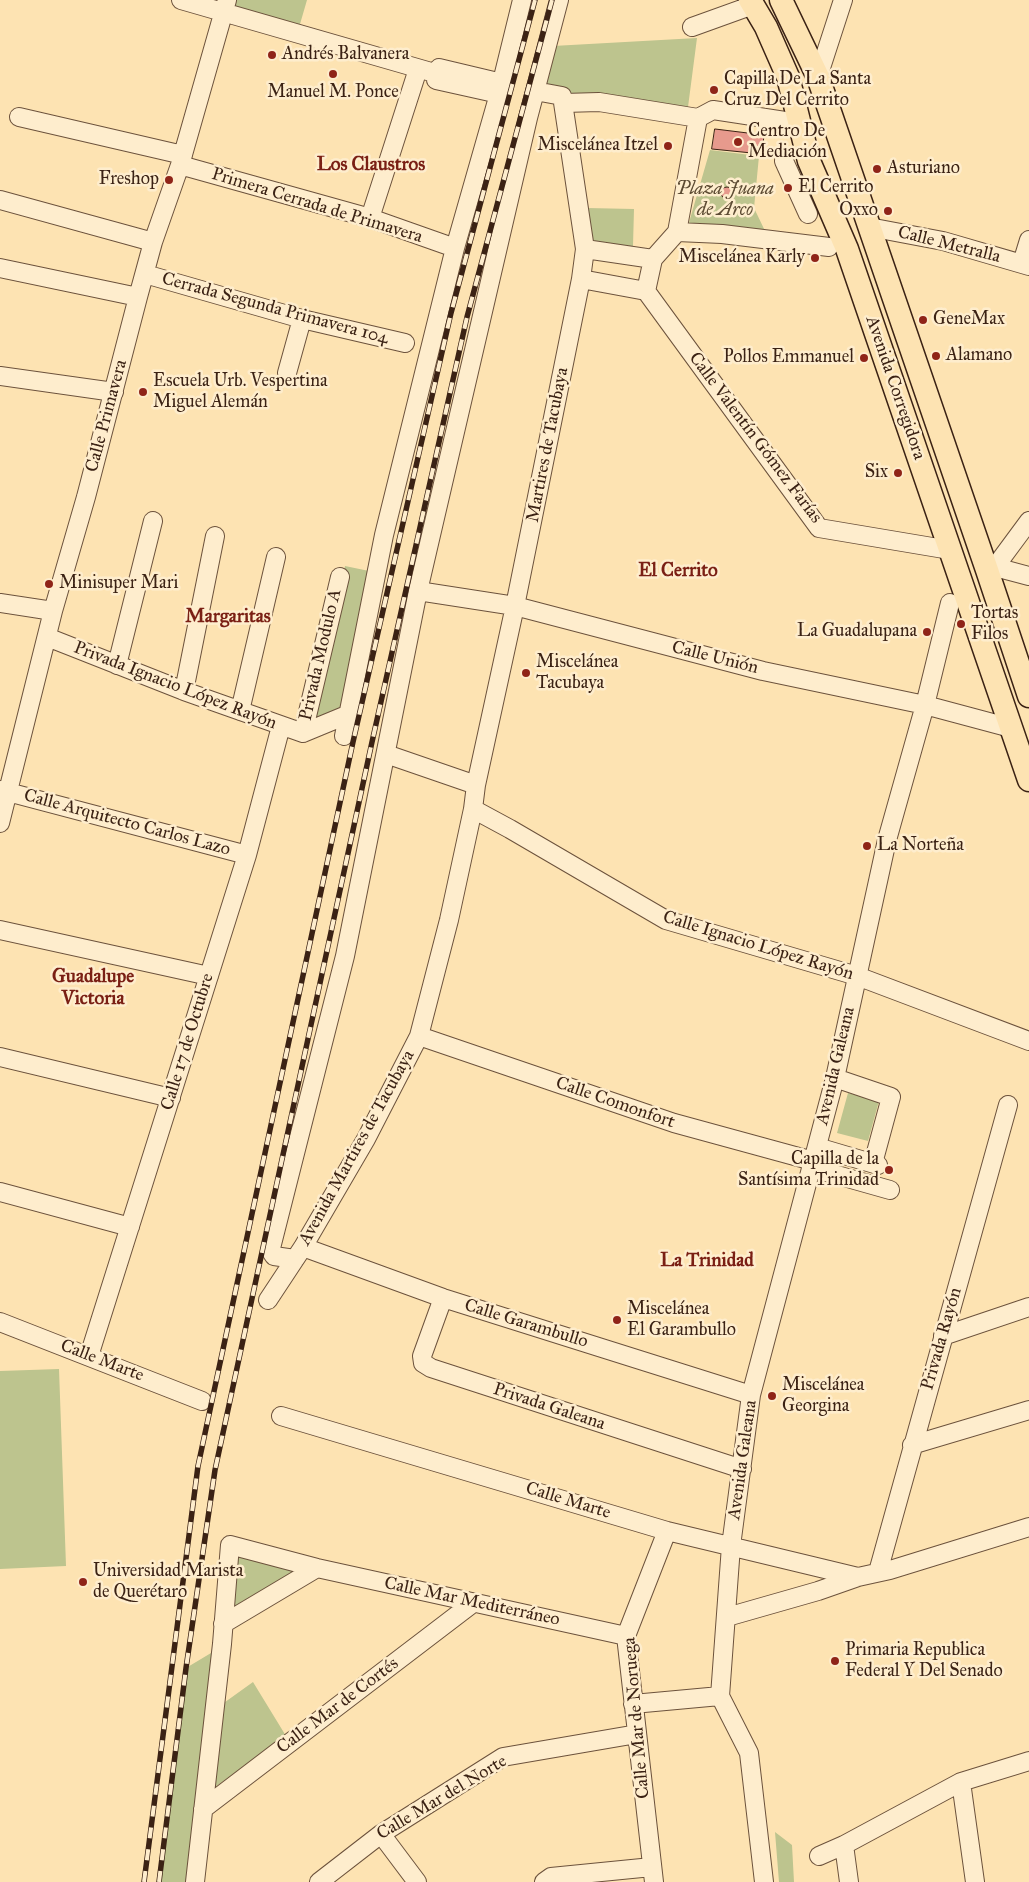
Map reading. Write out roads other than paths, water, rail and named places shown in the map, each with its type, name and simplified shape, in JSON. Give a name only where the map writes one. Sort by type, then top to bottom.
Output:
[{"type":"main road","name":"Avenida Corregidora","points":[[782,0],[818,77],[869,227],[992,568],[1029,696]]},
{"type":"main road","name":"Avenida Corregidora","points":[[752,2],[766,27],[788,77],[798,123],[836,246],[950,550],[1029,780]]},
{"type":"main road","points":[[809,161],[820,150],[832,147],[844,153]]},
{"type":"street","points":[[181,0],[225,6],[418,69],[438,74],[439,68],[500,88]]},
{"type":"street","points":[[344,736],[384,535],[454,248],[500,88],[522,0]]},
{"type":"street","points":[[476,785],[386,754],[418,591],[535,91],[559,0]]},
{"type":"street","points":[[818,77],[843,0]]},
{"type":"street","points":[[692,27],[752,2]]},
{"type":"street","name":"Calle Primavera","points":[[0,822],[4,791],[114,392],[144,274],[181,160],[225,6]]},
{"type":"street","points":[[370,218],[418,69]]},
{"type":"street","points":[[535,91],[562,96],[564,103],[599,102],[698,118],[713,110],[798,123]]},
{"type":"street","name":"Martires de Tacubaya","points":[[476,785],[515,606],[581,279],[585,249],[564,103]]},
{"type":"street","name":"Primera Cerrada de Primavera","points":[[19,117],[181,160],[370,218],[454,248]]},
{"type":"street","points":[[581,279],[646,291],[653,260],[677,232],[698,118]]},
{"type":"street","points":[[784,161],[808,214]]},
{"type":"street","points":[[0,200],[153,242]]},
{"type":"street","name":"Calle Metralla","points":[[869,227],[943,241],[1025,265]]},
{"type":"street","points":[[677,232],[722,234],[836,246]]},
{"type":"street","points":[[1025,265],[1029,240]]},
{"type":"street","points":[[585,249],[653,260]]},
{"type":"street","points":[[0,268],[138,297]]},
{"type":"street","name":"Cerrada Segunda Primavera 104","points":[[144,274],[302,319],[405,343]]},
{"type":"street","name":"Calle Valentín Gómez Farías","points":[[646,291],[819,528],[950,550]]},
{"type":"street","points":[[287,373],[302,319]]},
{"type":"street","points":[[0,376],[114,392]]},
{"type":"street","points":[[117,665],[153,521]]},
{"type":"street","points":[[1029,521],[992,568],[1029,576]]},
{"type":"street","points":[[184,691],[215,536]]},
{"type":"street","points":[[240,711],[276,557]]},
{"type":"street","name":"Privada Modulo A","points":[[303,733],[340,577]]},
{"type":"street","name":"Calle Unión","points":[[418,591],[515,606],[763,671],[925,704],[1011,728]]},
{"type":"street","points":[[0,603],[53,611]]},
{"type":"street","name":"Avenida Galeana","points":[[732,1546],[752,1394],[834,1078],[887,840],[925,704],[950,603]]},
{"type":"street","name":"Privada Ignacio López Rayón","points":[[47,637],[184,691],[303,733]]},
{"type":"street","points":[[303,733],[349,714]]},
{"type":"street","name":"Calle 17 de Octubre","points":[[90,1356],[247,855],[281,726]]},
{"type":"street","name":"Calle Garambullo","points":[[386,754],[345,956],[272,1253],[274,1256],[299,1253],[752,1394]]},
{"type":"street","name":"Avenida Martires de Tacubaya","points":[[268,1300],[299,1253],[366,1139],[419,1036],[449,920],[473,809],[476,785]]},
{"type":"street","name":"Calle Arquitecto Carlos Lazo","points":[[4,791],[247,855]]},
{"type":"street","name":"Calle Ignacio López Rayón","points":[[473,809],[666,920],[857,976],[1029,1041]]},
{"type":"street","points":[[0,930],[209,976]]},
{"type":"street","name":"Calle Comonfort","points":[[419,1036],[674,1123],[814,1158]]},
{"type":"street","points":[[0,1057],[171,1098]]},
{"type":"street","points":[[814,1158],[876,1160],[891,1097],[834,1078]]},
{"type":"street","name":"Privada Rayón","points":[[878,1572],[1008,1105]]},
{"type":"street","points":[[814,1158],[890,1190]]},
{"type":"street","points":[[0,1192],[130,1227]]},
{"type":"street","name":"Privada Galeana","points":[[443,1298],[422,1356],[423,1364],[430,1368],[742,1469]]},
{"type":"street","points":[[943,1336],[1029,1308]]},
{"type":"street","name":"Calle Marte","points":[[0,1322],[202,1401]]},
{"type":"street","points":[[912,1445],[1029,1410]]},
{"type":"street","name":"Calle Marte","points":[[281,1416],[667,1531],[858,1577]]},
{"type":"street","name":"Calle Marte","points":[[727,1617],[1029,1527]]},
{"type":"street","name":"Calle Mar de Noruega","points":[[653,1875],[626,1636],[667,1531]]},
{"type":"street","name":"Calle Mar Mediterráneo","points":[[196,1880],[230,1545],[317,1568],[626,1636]]},
{"type":"street","points":[[732,1546],[720,1696],[749,1753],[764,1882]]},
{"type":"street","points":[[223,1624],[317,1568]]},
{"type":"street","name":"Calle Mar de Cortés","points":[[203,1809],[473,1603]]},
{"type":"street","points":[[633,1704],[720,1696]]},
{"type":"street","name":"Calle Mar del Norte","points":[[319,1882],[381,1834],[504,1757],[637,1734]]},
{"type":"street","points":[[820,1856],[960,1782],[1029,1761]]},
{"type":"street","points":[[960,1782],[975,1882]]},
{"type":"street","points":[[381,1834],[417,1882]]},
{"type":"street","points":[[844,1845],[849,1882]]},
{"type":"street","points":[[544,1882],[551,1877],[653,1875]]},
{"type":"railway","points":[[144,1882],[198,1466],[353,742],[451,313],[535,0]]},
{"type":"railway","points":[[159,1882],[186,1668],[215,1470],[372,742],[467,317],[552,0]]},
{"type":"place","name":"Andrés Balvanera","points":[[272,55]]},
{"type":"place","name":"Manuel M. Ponce","points":[[333,74]]},
{"type":"place","name":"Capilla De La Santa Cruz Del Cerrito","points":[[714,90]]},
{"type":"place","name":"Centro De Mediación","points":[[738,142]]},
{"type":"place","name":"Miscelánea Itzel","points":[[668,146]]},
{"type":"place","name":"Asturiano","points":[[877,169]]},
{"type":"place","name":"Freshop","points":[[169,180]]},
{"type":"place","name":"El Cerrito","points":[[788,188]]},
{"type":"place","name":"Oxxo","points":[[888,211]]},
{"type":"place","name":"Miscelánea Karly","points":[[815,258]]},
{"type":"place","name":"GeneMax","points":[[923,320]]},
{"type":"place","name":"Alamano","points":[[936,356]]},
{"type":"place","name":"Pollos Emmanuel","points":[[864,358]]},
{"type":"place","name":"Escuela Urb. Vespertina Miguel Alemán","points":[[143,392]]},
{"type":"place","name":"Six","points":[[898,473]]},
{"type":"place","name":"Minisuper Mari","points":[[49,584]]},
{"type":"place","name":"Tortas Filos","points":[[961,624]]},
{"type":"place","name":"La Guadalupana","points":[[927,632]]},
{"type":"place","name":"Miscelánea Tacubaya","points":[[526,673]]},
{"type":"place","name":"La Norteña","points":[[867,846]]},
{"type":"place","name":"Capilla de la Santísima Trinidad","points":[[889,1170]]},
{"type":"place","name":"Miscelánea El Garambullo","points":[[617,1320]]},
{"type":"place","name":"Miscelánea Georgina","points":[[772,1396]]},
{"type":"place","name":"Universidad Marista de Querétaro","points":[[83,1582]]},
{"type":"place","name":"Primaria Republica Federal Y Del Senado","points":[[835,1661]]},
{"type":"district","name":"Los Claustros","points":[[371,165]]},
{"type":"district","name":"El Cerrito","points":[[678,571]]},
{"type":"district","name":"Margaritas","points":[[228,617]]},
{"type":"district","name":"Guadalupe Victoria","points":[[93,988]]},
{"type":"district","name":"La Trinidad","points":[[707,1261]]},
{"type":"park label","name":"Plaza Juana de Arco","points":[[725,200]]}]
